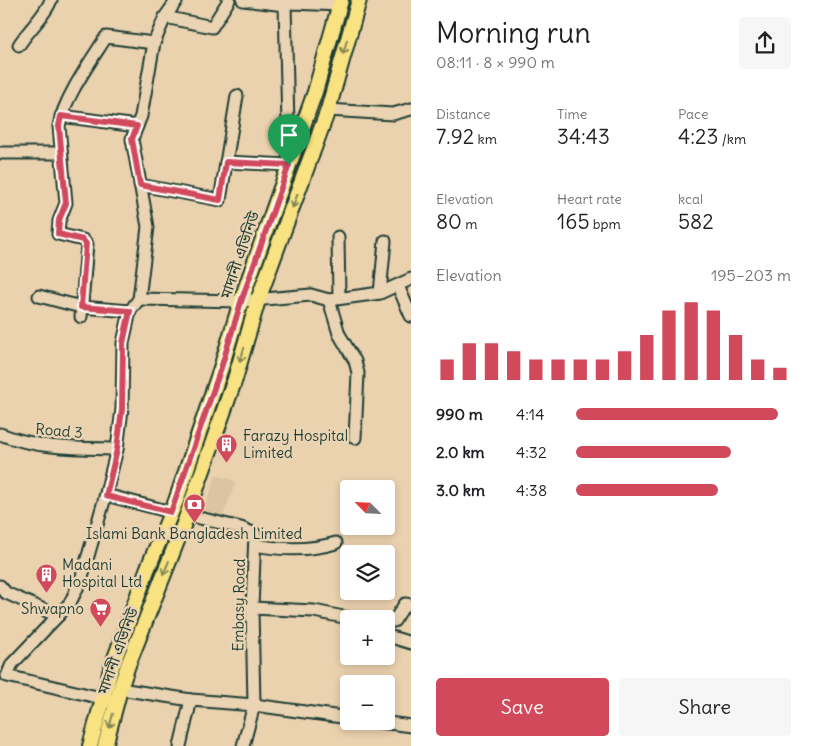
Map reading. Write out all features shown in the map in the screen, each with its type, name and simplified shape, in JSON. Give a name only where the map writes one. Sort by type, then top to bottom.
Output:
[{"type":"main road","name":"মাদানী এভিনিউ","points":[[104,746],[118,695],[187,516],[235,379],[258,300],[328,110],[359,0]]},
{"type":"main road","name":"মাদানী এভিনিউ","points":[[90,746],[101,699],[127,622],[171,512],[221,368],[241,302],[315,92],[341,3]]},
{"type":"street","points":[[19,45],[28,31],[44,15],[51,0]]},
{"type":"street","points":[[177,0],[165,17],[154,43],[141,116],[132,139],[148,227],[139,299],[130,311],[123,343],[122,409],[117,449],[106,496],[81,580],[70,602],[12,664],[8,676],[101,699],[118,695],[191,700],[254,705],[340,717]]},
{"type":"street","points":[[165,17],[212,27],[229,0]]},
{"type":"street","points":[[243,0],[341,3]]},
{"type":"street","points":[[226,162],[289,165],[290,2]]},
{"type":"street","points":[[81,312],[86,244],[83,240],[58,234],[59,220],[66,203],[59,126],[61,116],[73,91],[106,37],[154,43]]},
{"type":"street","points":[[140,185],[220,200],[236,96]]},
{"type":"street","points":[[328,110],[393,114],[411,109]]},
{"type":"street","points":[[61,116],[137,126]]},
{"type":"street","points":[[0,154],[61,153]]},
{"type":"street","points":[[338,237],[334,299],[339,334],[355,360],[358,373],[355,438]]},
{"type":"street","points":[[380,294],[385,241]]},
{"type":"street","points":[[139,299],[241,302],[311,295],[334,299],[380,294],[411,279]]},
{"type":"street","points":[[398,286],[411,316]]},
{"type":"street","points":[[39,296],[81,312],[130,311]]},
{"type":"street","name":"Road 3","points":[[0,434],[17,441],[50,447],[117,449]]},
{"type":"street","points":[[106,496],[171,512]]},
{"type":"street","name":"Embasy Road","points":[[187,516],[241,528],[255,534],[252,608],[254,705],[244,746]]},
{"type":"street","points":[[255,545],[294,550],[336,543]]},
{"type":"street","points":[[0,586],[6,593],[58,616]]},
{"type":"street","points":[[395,619],[405,604],[411,605]]},
{"type":"street","points":[[252,608],[314,611],[340,616]]},
{"type":"street","points":[[395,638],[411,643]]},
{"type":"street","points":[[180,746],[191,700]]},
{"type":"street","points":[[395,724],[411,726]]},
{"type":"shaded area","points":[[216,475],[236,481],[222,519],[203,513]]},
{"type":"place","name":"Farazy Hospital Limited","points":[[227,464]]},
{"type":"place","name":"Islami Bank Bangladesh Limited","points":[[194,524]]},
{"type":"place","name":"Madani Hospital Ltd","points":[[46,593]]},
{"type":"place","name":"Shwapno","points":[[100,628]]},
{"type":"route","points":[[61,116],[137,126],[132,139],[140,185],[220,200],[226,162],[289,165],[171,512],[106,496],[117,449],[122,409],[123,343],[130,311],[81,307],[86,244],[83,240],[58,234],[59,220],[66,203],[59,126],[61,116]]}]
